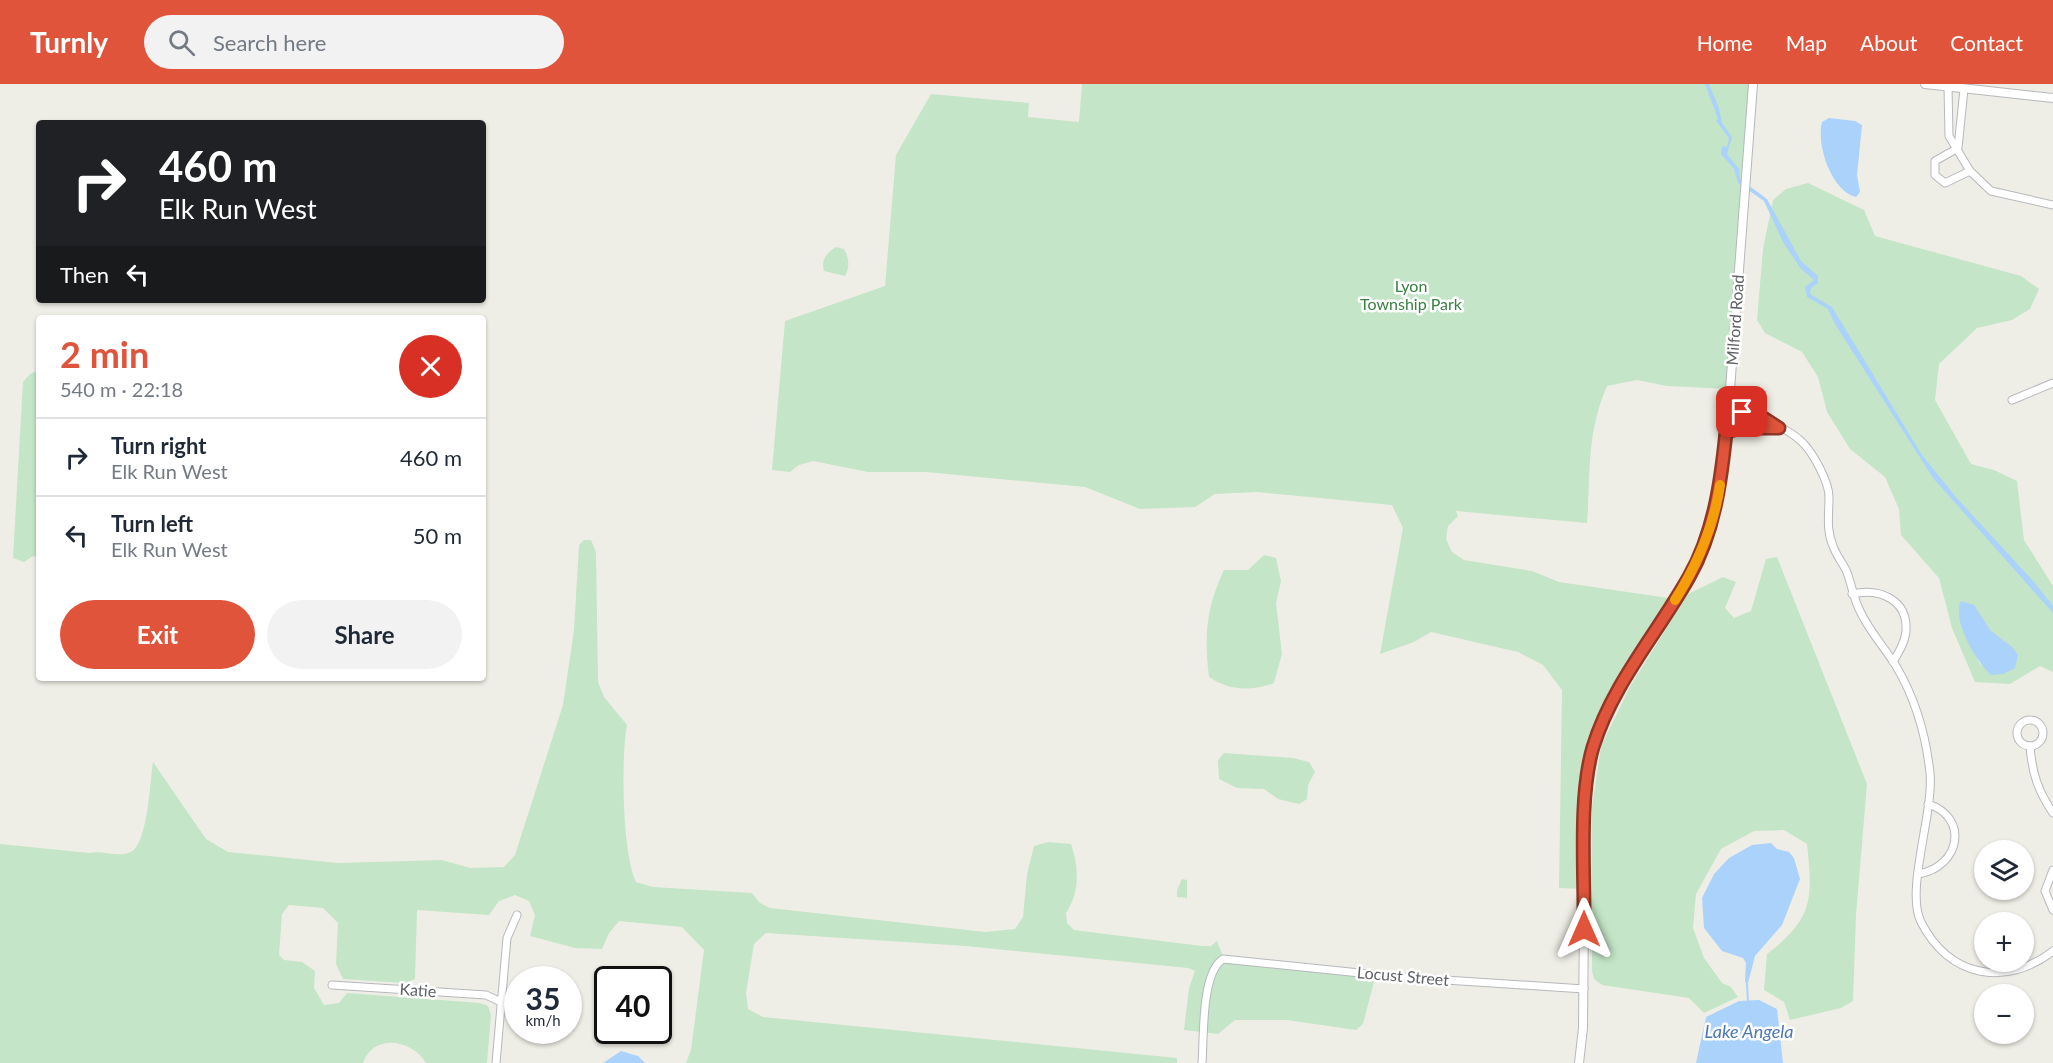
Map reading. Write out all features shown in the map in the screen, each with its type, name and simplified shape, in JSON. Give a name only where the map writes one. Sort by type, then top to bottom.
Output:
[{"type":"street","name":"Milford Road","points":[[1579,1063],[1584,989],[1585,804],[1593,749],[1615,692],[1690,576],[1700,554],[1719,493],[1729,404],[1753,84]]},
{"type":"street","points":[[1925,84],[2053,98]]},
{"type":"street","points":[[1948,87],[1949,136],[1970,171],[1991,191],[2053,205]]},
{"type":"street","points":[[1958,148],[1964,89]]},
{"type":"street","points":[[1958,148],[1935,161],[1935,174],[1945,183],[1970,171]]},
{"type":"street","points":[[2012,400],[2053,383]]},
{"type":"street","points":[[1729,404],[1742,412],[1762,417],[1804,443],[1816,463],[1829,494],[1828,524],[1832,545],[1846,570],[1852,594],[1861,614],[1893,662],[1918,712],[1930,775],[1916,892],[1920,920],[1936,946],[1953,961],[1979,971],[2001,974],[2026,968],[2053,951]]},
{"type":"street","points":[[1726,432],[1741,428],[1779,428]]},
{"type":"street","points":[[1852,594],[1877,592],[1891,598],[1902,610],[1906,633],[1893,662]]},
{"type":"street","points":[[2030,746],[2031,768],[2038,790],[2053,813]]},
{"type":"street","points":[[1919,874],[1934,871],[1942,865],[1949,859],[1954,845],[1955,836],[1949,819],[1936,806],[1928,804]]},
{"type":"street","points":[[2053,870],[2045,891],[2053,910]]},
{"type":"street","points":[[496,1063],[507,938],[517,915]]},
{"type":"street","name":"Locust Street","points":[[1202,1063],[1208,990],[1214,967],[1223,958],[1400,976],[1584,989]]},
{"type":"street","name":"Katie","points":[[333,985],[486,995],[501,1002]]},
{"type":"green space","name":"Lyon Township Park","points":[[1082,84],[1753,84],[1730,389],[1667,386],[1637,380],[1607,386],[1592,437],[1587,523],[1456,511],[1458,516],[1448,526],[1446,539],[1452,552],[1464,560],[1532,571],[1559,582],[1675,599],[1627,672],[1598,731],[1592,751],[1587,785],[1585,889],[1559,888],[1562,690],[1543,665],[1518,652],[1431,632],[1414,642],[1380,654],[1403,528],[1392,505],[1257,492],[1215,494],[1195,507],[1140,509],[1085,487],[926,472],[868,472],[813,461],[799,465],[790,472],[772,470],[785,321],[885,286],[896,155],[931,94],[1029,103],[1028,117],[1079,122]]},
{"type":"green space","points":[[1808,183],[1864,210],[1875,236],[2021,276],[2039,289],[2030,309],[2012,320],[1977,328],[1939,364],[1935,400],[1971,464],[1994,470],[2017,481],[2024,540],[2053,586],[2053,672],[2040,666],[2010,684],[1975,682],[1952,628],[1939,578],[1901,535],[1899,509],[1885,477],[1850,449],[1827,412],[1818,377],[1802,352],[1765,333],[1757,320],[1763,249],[1773,200],[1786,189]],"holes":[[[1974,606],[1991,631],[1981,666],[1970,644]]]},
{"type":"green space","points":[[836,247],[844,249],[847,255],[848,266],[845,276],[824,271],[825,257]]},
{"type":"green space","points":[[36,371],[36,557],[33,556],[24,562],[13,558],[23,382]]},
{"type":"green space","points":[[584,540],[591,540],[596,552],[598,682],[604,697],[627,725],[624,759],[625,828],[631,868],[636,882],[653,887],[752,893],[760,903],[770,908],[985,932],[1015,929],[1023,917],[1027,874],[1034,846],[1048,842],[1071,844],[1076,862],[1077,880],[1074,897],[1066,913],[1067,923],[1074,930],[1202,946],[1211,946],[1217,941],[1224,959],[1376,974],[1363,1024],[1356,1030],[1287,1020],[1235,1020],[1218,1034],[1184,1030],[1189,988],[1195,971],[1188,968],[966,946],[766,933],[754,944],[746,993],[748,1009],[763,1017],[1177,1058],[1177,1063],[686,1063],[691,1050],[704,950],[682,927],[619,921],[609,933],[602,949],[575,948],[530,936],[535,915],[529,901],[515,895],[499,901],[489,915],[417,910],[415,979],[405,983],[343,979],[336,964],[338,923],[323,908],[289,905],[282,914],[279,955],[284,960],[302,962],[315,971],[314,988],[324,1005],[339,1003],[347,993],[480,1003],[488,1006],[491,1015],[487,1063],[426,1063],[412,1049],[403,1045],[384,1043],[368,1053],[363,1063],[0,1063],[0,844],[89,853],[126,854],[131,852],[137,846],[145,825],[153,762],[206,839],[228,852],[338,863],[442,860],[470,868],[504,867],[515,855],[563,705],[574,630],[579,545]]},
{"type":"green space","points":[[1264,555],[1276,558],[1281,581],[1276,603],[1282,654],[1274,683],[1249,688],[1225,685],[1209,677],[1207,635],[1213,597],[1224,570],[1248,570]]},
{"type":"green space","points":[[1777,557],[1867,784],[1856,915],[1853,1001],[1841,1008],[1790,1020],[1784,1002],[1764,990],[1767,954],[1794,930],[1806,906],[1809,894],[1807,844],[1784,830],[1754,831],[1721,849],[1696,894],[1693,928],[1704,958],[1722,983],[1731,987],[1738,997],[1704,1013],[1689,998],[1602,985],[1594,979],[1592,971],[1592,807],[1601,746],[1631,685],[1688,594],[1723,577],[1736,582],[1725,608],[1734,618],[1751,611],[1766,559]]},
{"type":"green space","points":[[1224,753],[1293,758],[1309,762],[1315,772],[1308,785],[1307,799],[1299,804],[1278,799],[1264,789],[1237,788],[1219,779],[1218,760]]},
{"type":"green space","points":[[1182,879],[1187,880],[1187,898],[1177,897],[1177,890]]},
{"type":"water","points":[[1705,84],[1709,84],[1719,108],[1722,123],[1732,137],[1727,154],[1739,169],[1740,179],[1767,199],[1801,261],[1818,276],[1818,283],[1811,288],[1810,294],[1832,307],[1922,455],[1955,496],[2033,581],[2053,606],[2053,613],[1933,478],[1835,324],[1828,309],[1807,297],[1805,287],[1814,280],[1801,269],[1783,242],[1764,201],[1738,183],[1734,169],[1721,154],[1722,146],[1727,147],[1729,138],[1716,121],[1718,119]]},
{"type":"water","points":[[1829,118],[1855,121],[1862,125],[1857,175],[1860,192],[1856,197],[1839,186],[1827,166],[1821,142],[1821,131],[1822,122]]},
{"type":"water","points":[[1961,601],[1974,605],[1991,631],[2012,647],[2018,655],[2015,668],[2003,674],[1991,675],[1985,669],[1962,629],[1959,609]]},
{"type":"water","points":[[1771,843],[1777,849],[1789,852],[1794,858],[1800,879],[1782,925],[1755,956],[1748,983],[1745,982],[1746,963],[1743,958],[1722,951],[1704,928],[1702,898],[1714,874],[1729,858],[1752,845]]},
{"type":"water","name":"Lake Angela","points":[[1759,1000],[1777,1009],[1783,1063],[1696,1063],[1706,1017],[1739,1001]]},
{"type":"water","points":[[621,1051],[638,1056],[645,1063],[603,1063]]},
{"type":"waterway","points":[[1747,983],[1748,1004]]},
{"type":"slow traffic","points":[[1675,600],[1700,554],[1713,517],[1720,485]]},
{"type":"route","points":[[1584,929],[1585,804],[1593,749],[1615,692],[1690,576],[1700,554],[1719,493],[1726,432],[1741,428],[1779,428],[1762,417],[1742,412]]}]
